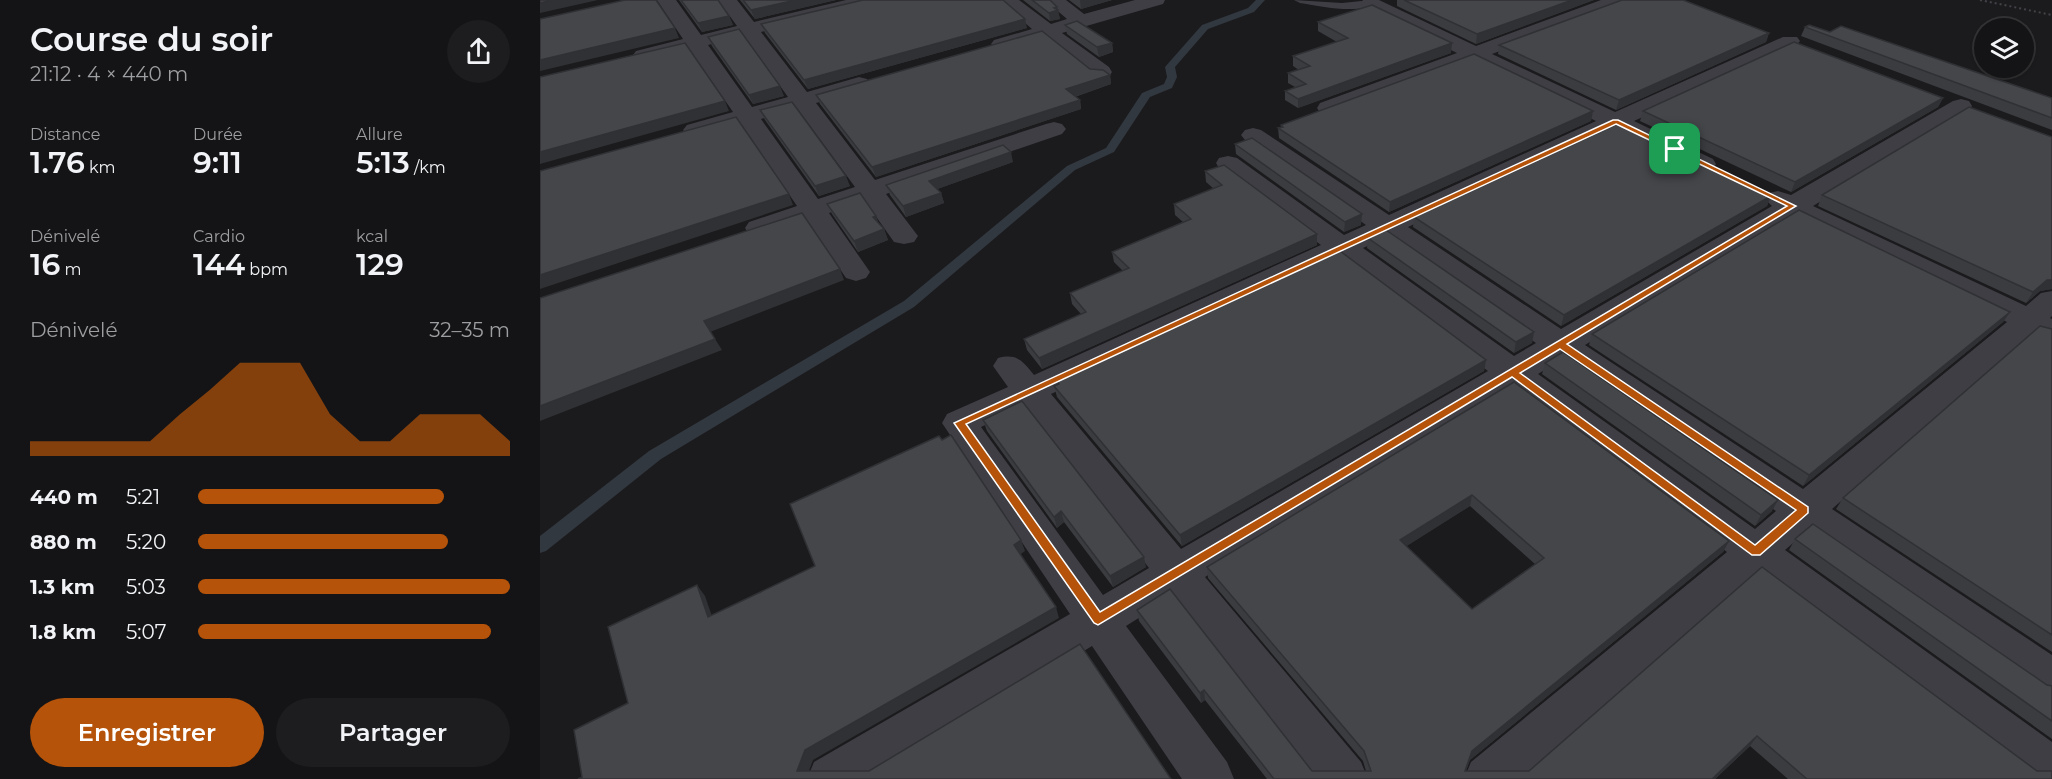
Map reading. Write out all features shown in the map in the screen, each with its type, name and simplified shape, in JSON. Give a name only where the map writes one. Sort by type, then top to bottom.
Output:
[{"type":"street","points":[[666,0],[856,272]]},
{"type":"street","points":[[727,0],[904,236]]},
{"type":"street","points":[[629,58],[869,0]]},
{"type":"street","points":[[1007,0],[1101,72]]},
{"type":"street","points":[[1054,0],[1081,21]]},
{"type":"street","points":[[980,50],[1156,0]]},
{"type":"street","points":[[1309,115],[1619,0]]},
{"type":"street","points":[[1370,3],[1730,176]]},
{"type":"street","points":[[1210,779],[959,423],[1019,378],[1342,247],[1789,41]]},
{"type":"street","points":[[678,135],[880,78]]},
{"type":"street","points":[[831,779],[1961,106]]},
{"type":"street","points":[[1276,127],[1253,135],[2052,679]]},
{"type":"street","points":[[733,236],[1054,129]]},
{"type":"street","points":[[1228,163],[2052,770]]},
{"type":"street","points":[[1488,779],[1804,510],[2044,317],[1761,191]]},
{"type":"street","points":[[1019,378],[1344,779]]},
{"type":"lane","points":[[1300,0],[1342,6],[1370,3]]},
{"type":"path","points":[[1980,0],[2052,15]]},
{"type":"building","points":[[625,0],[656,0],[675,28],[540,60],[540,19]]},
{"type":"building","points":[[681,0],[718,0],[729,16],[698,23]]},
{"type":"building","points":[[743,0],[796,0],[751,10]]},
{"type":"building","points":[[863,0],[1003,0],[1025,19],[804,80],[761,24]]},
{"type":"building","points":[[1032,0],[1050,0],[1057,7],[1054,8],[1058,10],[1049,13]]},
{"type":"building","points":[[1404,0],[1572,0],[1477,34]]},
{"type":"building","points":[[1622,0],[1683,0],[1769,33],[1619,100],[1499,45]]},
{"type":"building","points":[[1372,5],[1452,43],[1298,99],[1285,91],[1306,84],[1288,73],[1310,66],[1293,56],[1348,38],[1318,22]]},
{"type":"building","points":[[1077,21],[1112,43],[1097,47],[1065,25]]},
{"type":"building","points":[[1809,25],[1830,32],[1841,26],[1974,71],[1974,78],[1993,78],[2052,98],[2052,118],[1805,27]]},
{"type":"building","points":[[739,29],[780,86],[749,95],[708,37]]},
{"type":"building","points":[[1042,31],[1090,69],[1103,70],[1110,75],[1066,89],[1080,100],[872,167],[816,95]]},
{"type":"building","points":[[1794,42],[1943,98],[1795,182],[1643,111]]},
{"type":"building","points":[[685,43],[725,101],[540,152],[540,77]]},
{"type":"building","points":[[1474,54],[1593,111],[1390,202],[1278,128],[1283,127],[1281,125]]},
{"type":"building","points":[[792,102],[846,176],[815,186],[760,110]]},
{"type":"building","points":[[1969,107],[2052,137],[2052,280],[2047,280],[2033,292],[1822,195]]},
{"type":"building","points":[[736,117],[789,194],[540,275],[540,171]]},
{"type":"building","points":[[1619,123],[1771,196],[1564,315],[1414,217]]},
{"type":"building","points":[[1252,138],[1362,214],[1345,222],[1235,144]]},
{"type":"building","points":[[1003,145],[1011,152],[929,181],[941,193],[903,206],[886,185]]},
{"type":"building","points":[[1224,165],[1317,234],[1039,358],[1024,339],[1086,312],[1070,293],[1129,268],[1112,252],[1191,219],[1174,204],[1222,185],[1205,171]]},
{"type":"building","points":[[860,193],[876,216],[873,217],[884,229],[854,241],[827,204]]},
{"type":"building","points":[[1799,210],[2010,312],[1809,475],[1592,334]]},
{"type":"building","points":[[802,213],[840,269],[704,321],[715,339],[540,406],[540,298]]},
{"type":"building","points":[[1386,230],[1534,332],[1516,342],[1368,238]]},
{"type":"building","points":[[1340,251],[1486,360],[1180,535],[1054,386],[1059,384],[1057,381]]},
{"type":"building","points":[[2040,326],[2052,329],[2052,635],[1843,498]]},
{"type":"building","points":[[1563,352],[1778,500],[1761,515],[1545,363]]},
{"type":"building","points":[[1514,382],[1729,541],[1472,751],[1465,771],[1529,771],[1762,567],[2037,771],[2052,771],[2052,779],[1807,779],[1757,736],[1712,779],[1274,779],[1204,690],[1200,693],[1137,610],[1170,589],[1312,771],[1371,771],[1364,751],[1207,567]],"holes":[[[1472,495],[1544,558],[1472,609],[1400,540]]]},
{"type":"building","points":[[1022,401],[1144,557],[1110,576],[1061,511],[1054,517],[983,420]]},
{"type":"building","points":[[951,435],[1021,540],[1014,545],[1056,607],[805,750],[797,771],[869,771],[1080,644],[1171,779],[578,779],[582,777],[574,730],[628,703],[608,627],[697,585],[708,617],[815,566],[790,504],[939,436],[942,440]]},
{"type":"building","points":[[1813,524],[2047,685],[2052,686],[2052,721],[1795,539]]},
{"type":"waterway","points":[[540,546],[655,455],[909,304],[1071,168],[1110,150],[1146,95],[1168,86],[1172,77],[1170,67],[1205,27],[1251,10],[1261,0]]},
{"type":"route","points":[[1675,149],[1616,121],[959,423],[1098,620],[1560,344],[1804,510],[1756,552],[1513,373],[1560,344],[1792,206],[1675,149]]}]
